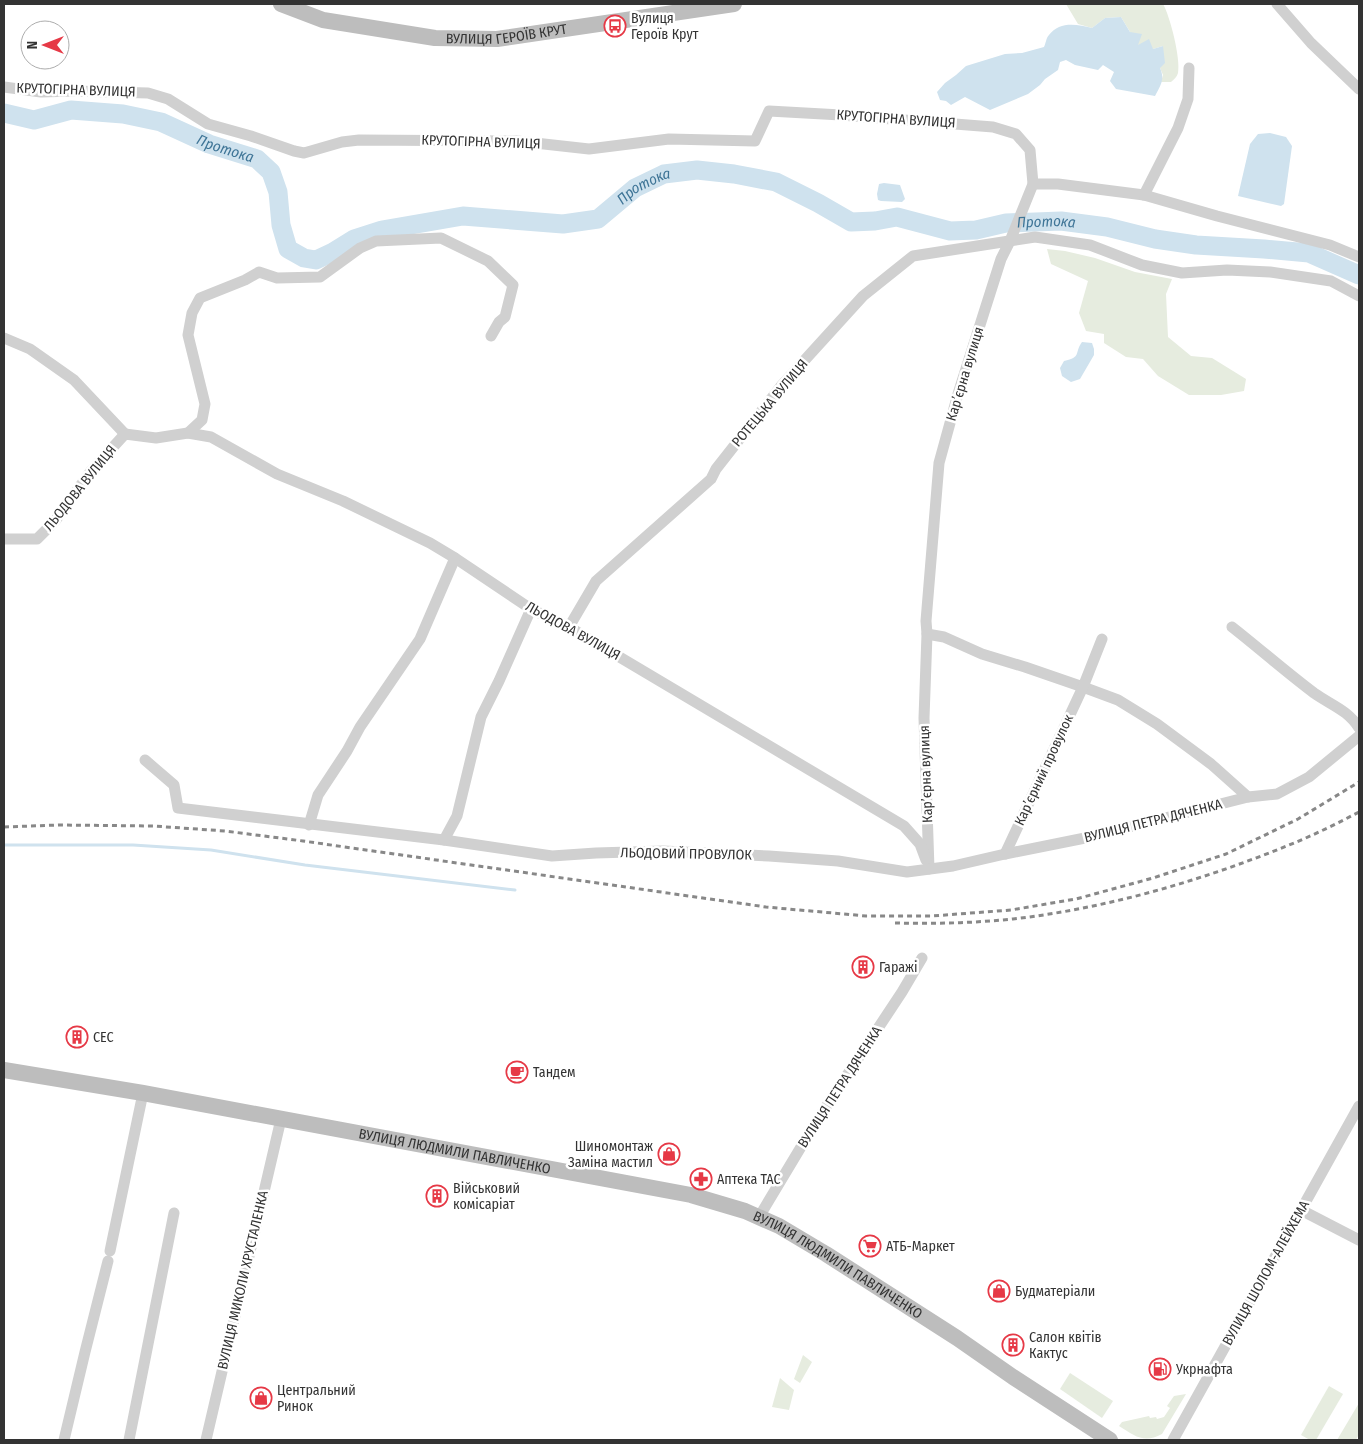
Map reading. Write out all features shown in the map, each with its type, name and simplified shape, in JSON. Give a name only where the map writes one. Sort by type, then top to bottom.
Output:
[{"type":"main road","name":"ВУЛИЦЯ ГЕРОЇВ КРУТ","points":[[281,4],[323,20],[426,37],[497,39],[734,4]]},
{"type":"main road","name":"ВУЛИЦЯ ЛЮДМИЛИ ПАВЛИЧЕНКО","points":[[4,1070],[281,1119],[691,1195],[714,1201],[779,1226],[826,1254],[898,1299],[1110,1440]]},
{"type":"street","points":[[1277,4],[1311,43],[1359,89]]},
{"type":"street","points":[[1144,195],[1178,128],[1188,99],[1188,68]]},
{"type":"street","name":"КРУТОГІРНА ВУЛИЦЯ","points":[[4,87],[41,92],[148,93],[168,99],[208,124],[304,153],[342,142],[359,140],[517,141],[589,149],[669,139],[754,141],[769,111],[993,127],[1016,134],[1030,150],[1033,184]]},
{"type":"street","points":[[1033,184],[1058,184],[1144,195],[1330,245],[1359,258]]},
{"type":"street","name":"Карʼєрна вулиця","points":[[929,869],[924,718],[926,621],[939,463],[958,394],[1001,259],[1033,184]]},
{"type":"street","points":[[1010,241],[1035,237],[1090,245],[1142,265],[1182,273],[1228,270],[1270,272],[1331,281],[1359,296]]},
{"type":"street","points":[[188,433],[202,420],[205,404],[188,335],[192,313],[200,298],[245,280],[259,272],[277,278],[320,277],[360,248],[376,241],[441,238],[488,261],[513,285],[505,317],[499,322],[491,336]]},
{"type":"street","name":"РОТЕЦЬКА ВУЛИЦЯ","points":[[569,627],[596,581],[711,478],[782,385],[863,296],[913,256],[1010,241]]},
{"type":"street","name":"ЛЬОДОВА ВУЛИЦЯ","points":[[4,338],[30,349],[74,380],[125,434],[156,438],[188,433],[211,437],[277,474],[343,501],[430,542],[530,609],[569,627],[904,826],[920,844],[929,869]]},
{"type":"street","name":"ЛЬОДОВА ВУЛИЦЯ","points":[[4,539],[37,538],[55,521],[91,471],[125,434]]},
{"type":"street","points":[[309,824],[318,795],[347,751],[360,727],[420,640],[455,558]]},
{"type":"street","points":[[444,840],[457,816],[481,717],[499,681],[530,609]]},
{"type":"street","points":[[1232,627],[1314,693],[1341,708],[1355,721],[1359,728]]},
{"type":"street","points":[[927,634],[944,637],[982,654],[1083,686],[1118,700],[1157,724],[1211,764],[1248,797]]},
{"type":"street","name":"Карʼєрний провулок","points":[[1005,854],[1083,686],[1102,639]]},
{"type":"street","name":"ВУЛИЦЯ ПЕТРА ДЯЧЕНКА","points":[[929,869],[953,866],[1090,837],[1248,797],[1277,794],[1310,777],[1359,736]]},
{"type":"street","name":"ЛЬОДОВИЙ ПРОВУЛОК","points":[[145,760],[174,785],[178,808],[444,840],[552,856],[662,851],[769,856],[838,862],[907,872],[929,869]]},
{"type":"street","name":"ВУЛИЦЯ ПЕТРА ДЯЧЕНКА","points":[[759,1217],[816,1122],[902,992],[922,958]]},
{"type":"street","points":[[64,1440],[109,1256],[142,1094]]},
{"type":"street","name":"ВУЛИЦЯ ШОЛОМ-АЛЕЙХЕМА","points":[[1173,1440],[1359,1106]]},
{"type":"street","name":"ВУЛИЦЯ МИКОЛИ ХРУСТАЛЕНКА","points":[[206,1440],[281,1119]]},
{"type":"street","points":[[1301,1210],[1359,1240]]},
{"type":"street","points":[[128,1440],[174,1213]]},
{"type":"shaded area","points":[[1066,4],[1163,4],[1169,18],[1176,48],[1179,67],[1177,76],[1171,82],[1161,82],[1163,75],[1160,68],[1163,46],[1153,49],[1138,45],[1121,17],[1105,18],[1092,28],[1078,24]]},
{"type":"shaded area","points":[[1047,249],[1095,258],[1135,272],[1172,279],[1166,294],[1168,337],[1191,356],[1212,358],[1246,379],[1244,391],[1221,395],[1189,395],[1158,376],[1143,359],[1126,357],[1104,343],[1104,334],[1086,331],[1079,313],[1088,281],[1051,264]]},
{"type":"shaded area","points":[[803,1355],[812,1362],[800,1383],[794,1379]]},
{"type":"shaded area","points":[[1070,1373],[1113,1401],[1102,1418],[1060,1389]]},
{"type":"shaded area","points":[[780,1378],[794,1390],[789,1410],[772,1407]]},
{"type":"shaded area","points":[[1329,1386],[1343,1394],[1316,1440],[1310,1440],[1301,1435]]},
{"type":"shaded area","points":[[1186,1394],[1162,1434],[1156,1437],[1140,1438],[1119,1426],[1122,1422],[1149,1416],[1150,1418],[1156,1417],[1157,1419],[1164,1417],[1170,1408],[1167,1406],[1174,1396]]},
{"type":"shaded area","points":[[1359,1403],[1359,1434],[1356,1440],[1337,1440]]},
{"type":"water","points":[[1121,17],[1130,32],[1142,34],[1138,45],[1149,39],[1153,49],[1163,46],[1165,63],[1160,68],[1162,82],[1155,96],[1116,89],[1110,81],[1114,72],[1103,65],[1098,70],[1075,65],[1066,60],[1060,62],[1058,70],[1028,94],[990,110],[965,97],[951,105],[946,101],[940,100],[937,92],[966,66],[1005,54],[1022,53],[1044,47],[1049,35],[1058,27],[1080,25],[1092,28],[1105,18]]},
{"type":"water","points":[[1270,133],[1286,137],[1292,146],[1284,204],[1281,206],[1238,196],[1250,144],[1258,134]]},
{"type":"water","points":[[879,184],[900,185],[905,199],[902,202],[878,200]]},
{"type":"water","points":[[1082,342],[1092,343],[1094,355],[1080,379],[1071,382],[1062,376],[1060,368],[1064,361],[1073,358],[1077,354]]},
{"type":"waterway","name":"Протока","points":[[4,113],[34,120],[71,110],[123,114],[161,122],[209,144],[257,159],[271,172],[278,192],[281,225],[288,249],[304,258],[316,260],[354,239],[382,230],[463,216],[563,224],[598,219],[635,188],[664,174],[697,170],[734,174],[776,182],[851,222],[875,221],[897,217],[950,231],[976,230],[1006,223],[1061,221],[1107,227],[1155,239],[1196,245],[1309,253],[1359,275]]},
{"type":"waterway","points":[[4,845],[133,845],[211,850],[305,865],[515,890]]},
{"type":"railway","points":[[4,827],[59,825],[153,826],[225,831],[766,907],[866,916],[932,916],[1011,910],[1076,899],[1153,878],[1226,854],[1298,819],[1359,782]]},
{"type":"railway","points":[[895,923],[954,923],[1013,919],[1085,908],[1120,900],[1226,869],[1310,836],[1359,812]]},
{"type":"place","name":"Вулиця Героїв Крут","points":[[615,26]]},
{"type":"place","name":"Гаражі","points":[[863,967]]},
{"type":"place","name":"СЕС","points":[[77,1037]]},
{"type":"place","name":"Тандем","points":[[517,1072]]},
{"type":"place","name":"Шиномонтаж Заміна мастил","points":[[669,1154]]},
{"type":"place","name":"Аптека ТАС","points":[[701,1179]]},
{"type":"place","name":"Військовий комісаріат","points":[[437,1196]]},
{"type":"place","name":"АТБ-Маркет","points":[[870,1246]]},
{"type":"place","name":"Будматеріали","points":[[999,1291]]},
{"type":"place","name":"Салон квітів Кактус","points":[[1013,1345]]},
{"type":"place","name":"Укрнафта","points":[[1160,1369]]},
{"type":"place","name":"Центральний Ринок","points":[[261,1398]]}]
